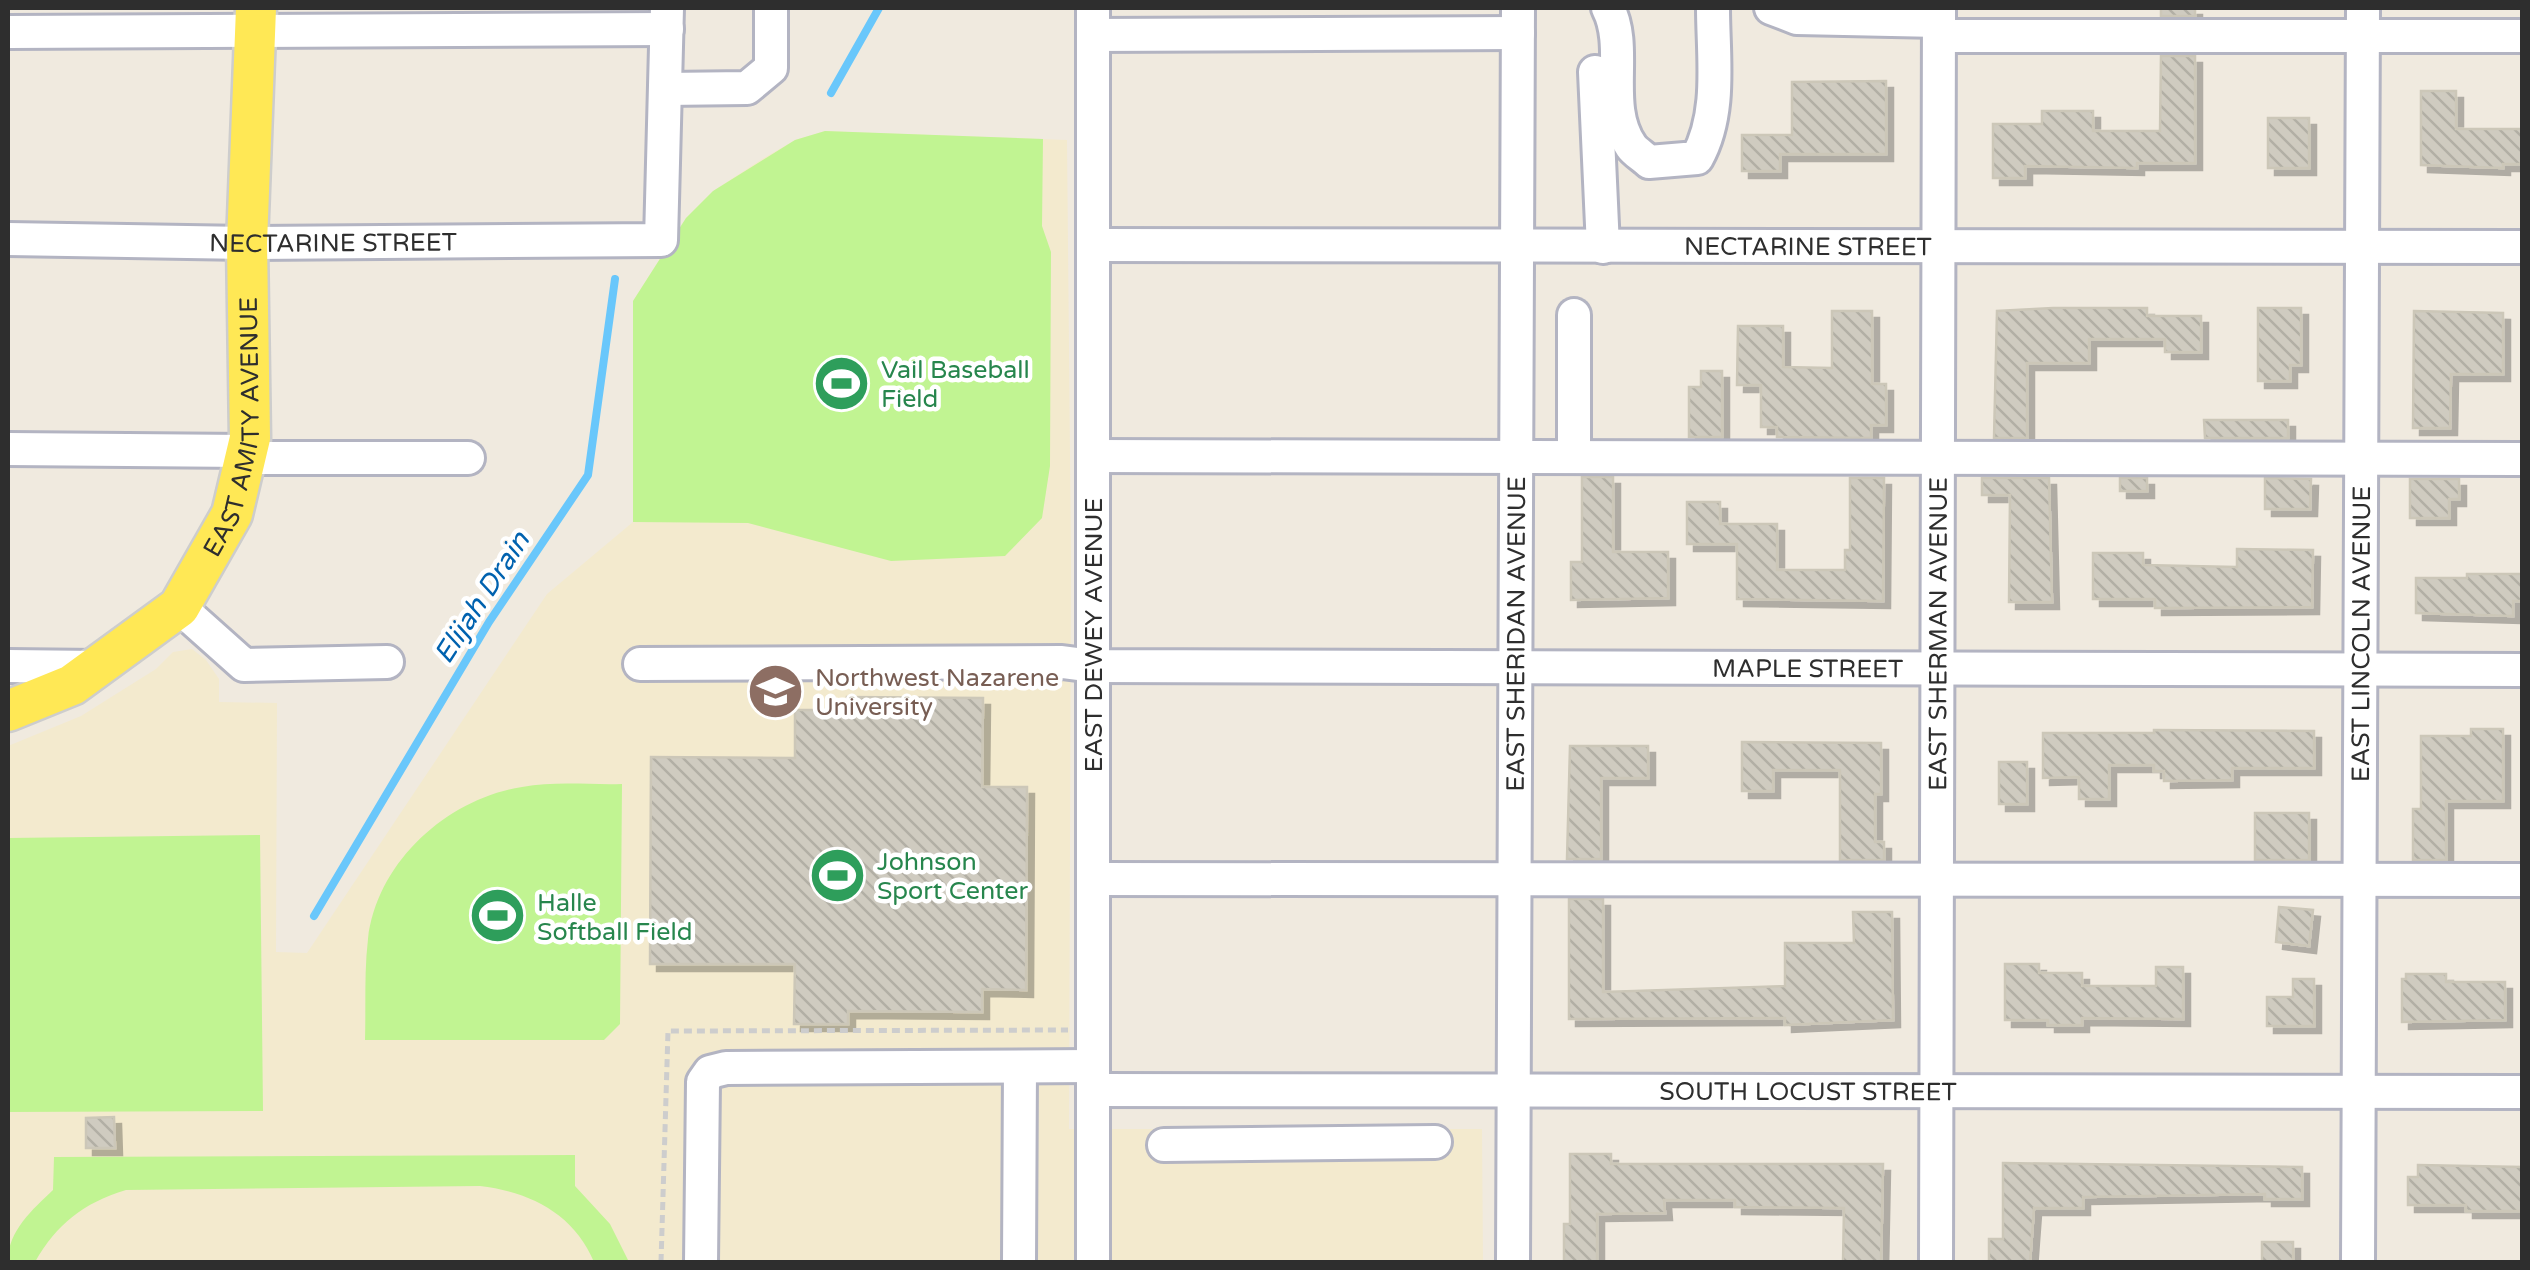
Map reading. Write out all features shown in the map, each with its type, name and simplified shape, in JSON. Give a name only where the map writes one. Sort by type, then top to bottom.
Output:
[{"type":"main road","name":"EAST AMITY AVENUE","points":[[178,607],[232,514],[250,438],[248,243],[256,19]]},
{"type":"main road","points":[[8,711],[72,685],[178,607]]},
{"type":"street","points":[[15,24],[174,19],[667,18],[665,89],[747,88],[771,68],[771,8]]},
{"type":"street","points":[[1598,8],[1594,36],[1604,246]]},
{"type":"street","points":[[1608,8],[1615,20],[1615,78],[1621,120],[1631,146],[1649,162],[1697,158],[1706,142],[1714,105],[1713,8]]},
{"type":"street","points":[[1771,8],[1797,18],[1906,14],[1939,21],[2363,22],[2522,36]]},
{"type":"street","points":[[1093,21],[1518,20]]},
{"type":"street","name":"EAST SHERIDAN AVENUE","points":[[1513,1262],[1518,20]]},
{"type":"street","name":"EAST DEWEY AVENUE","points":[[1093,21],[1093,1262]]},
{"type":"street","name":"EAST SHERMAN AVENUE","points":[[1936,1262],[1939,21]]},
{"type":"street","name":"EAST LINCOLN AVENUE","points":[[2358,1262],[2363,22]]},
{"type":"street","name":"NECTARINE STREET","points":[[8,239],[248,243],[661,240],[665,89]]},
{"type":"street","name":"NECTARINE STREET","points":[[1093,246],[2522,247]]},
{"type":"street","points":[[1574,315],[1574,457]]},
{"type":"street","points":[[8,449],[468,458]]},
{"type":"street","points":[[1093,456],[2522,460]]},
{"type":"street","points":[[178,607],[244,665],[387,662]]},
{"type":"street","name":"MAPLE STREET","points":[[640,664],[1062,662],[1093,666],[2522,670]]},
{"type":"street","points":[[8,666],[97,666]]},
{"type":"street","points":[[1093,879],[2522,880]]},
{"type":"street","points":[[1019,1262],[1020,1067]]},
{"type":"street","name":"SOUTH LOCUST STREET","points":[[701,1262],[704,1082],[710,1072],[726,1068],[1020,1067],[1093,1078],[1300,1090],[2522,1092]]},
{"type":"street","points":[[1299,1144],[1300,1090]]},
{"type":"street","points":[[1164,1145],[1434,1142]]},
{"type":"shaded area","name":"Northwest Nazarene University","points":[[825,131],[1067,140],[1071,560],[1069,1129],[1482,1129],[1483,1262],[8,1262],[8,746],[81,716],[156,669],[173,652],[192,649],[206,660],[219,679],[219,702],[277,703],[276,952],[307,953],[547,594],[633,522],[633,301],[686,218],[713,191],[795,140]]},
{"type":"green space","name":"Vail Baseball Field","points":[[825,131],[1043,139],[1042,226],[1051,252],[1050,466],[1042,518],[1005,556],[891,561],[748,523],[633,522],[633,301],[686,218],[713,191],[795,140]]},
{"type":"green space","name":"Halle Softball Field","points":[[547,784],[622,784],[620,1024],[604,1040],[365,1040],[367,951],[374,911],[385,884],[420,839],[443,820],[494,794]]},
{"type":"green space","points":[[260,835],[263,1111],[8,1112],[8,838]]},
{"type":"green space","points":[[575,1155],[575,1186],[610,1224],[629,1262],[594,1262],[575,1231],[548,1208],[516,1194],[480,1186],[126,1190],[84,1208],[52,1237],[35,1262],[8,1262],[16,1231],[53,1190],[54,1157]]},
{"type":"building","points":[[2161,8],[2195,8],[2195,16],[2161,16]]},
{"type":"building","points":[[2161,56],[2195,56],[2195,163],[2137,163],[2137,168],[2025,166],[2025,178],[1993,178],[1993,124],[2042,124],[2042,111],[2093,111],[2093,131],[2160,131]]},
{"type":"building","points":[[1886,81],[1886,154],[1780,154],[1780,171],[1742,171],[1742,135],[1792,135],[1792,82]]},
{"type":"building","points":[[2421,91],[2456,91],[2456,129],[2522,129],[2522,164],[2503,164],[2503,168],[2421,165]]},
{"type":"building","points":[[2268,118],[2309,118],[2309,168],[2268,168]]},
{"type":"building","points":[[2147,308],[2147,316],[2201,316],[2201,352],[2165,352],[2165,339],[2089,339],[2089,363],[2027,363],[2027,438],[1994,438],[1997,311]]},
{"type":"building","points":[[2258,308],[2301,308],[2301,365],[2290,365],[2290,381],[2258,381]]},
{"type":"building","points":[[1832,311],[1872,311],[1872,384],[1886,384],[1886,425],[1871,425],[1871,438],[1777,437],[1777,427],[1761,427],[1761,385],[1737,385],[1738,326],[1783,326],[1783,367],[1832,368]]},
{"type":"building","points":[[2414,311],[2503,313],[2503,374],[2451,374],[2450,428],[2413,428]]},
{"type":"building","points":[[1701,371],[1722,371],[1722,437],[1689,437],[1689,387],[1701,387]]},
{"type":"building","points":[[2204,420],[2288,420],[2288,438],[2205,438]]},
{"type":"building","points":[[1582,477],[1613,477],[1613,552],[1668,552],[1668,598],[1571,600],[1571,562],[1582,562]]},
{"type":"building","points":[[1850,478],[1884,478],[1883,601],[1737,599],[1737,544],[1687,544],[1687,502],[1720,502],[1720,524],[1777,524],[1777,570],[1845,570],[1845,550],[1850,550]]},
{"type":"building","points":[[1982,478],[2049,478],[2052,602],[2009,602],[2010,495],[1982,495]]},
{"type":"building","points":[[2120,478],[2147,478],[2147,491],[2120,491]]},
{"type":"building","points":[[2265,478],[2311,479],[2310,509],[2265,509]]},
{"type":"building","points":[[2410,479],[2459,479],[2459,499],[2449,499],[2449,518],[2410,518]]},
{"type":"building","points":[[2237,549],[2313,550],[2312,607],[2155,608],[2155,599],[2093,599],[2093,553],[2143,553],[2143,565],[2237,567]]},
{"type":"building","points":[[2467,574],[2522,574],[2522,601],[2513,601],[2513,616],[2416,613],[2416,578],[2467,578]]},
{"type":"building","name":"Johnson Sport Center","points":[[847,697],[983,698],[982,787],[1027,787],[1026,990],[982,989],[982,1012],[848,1011],[848,1024],[794,1024],[795,964],[650,964],[651,757],[795,758],[795,710],[847,710]]},
{"type":"building","points":[[2471,729],[2503,729],[2503,801],[2446,801],[2446,860],[2413,860],[2413,809],[2421,809],[2421,736],[2471,736]]},
{"type":"building","points":[[2314,731],[2314,768],[2232,768],[2232,780],[2164,781],[2164,771],[2154,771],[2154,765],[2109,765],[2109,799],[2079,799],[2079,777],[2043,778],[2043,733]]},
{"type":"building","points":[[1742,742],[1881,743],[1881,794],[1875,794],[1875,842],[1884,842],[1884,860],[1840,860],[1840,770],[1773,770],[1773,791],[1742,791]]},
{"type":"building","points":[[1570,746],[1648,746],[1648,778],[1601,778],[1601,859],[1567,859]]},
{"type":"building","points":[[1999,762],[2027,762],[2027,804],[1999,804]]},
{"type":"building","points":[[2255,813],[2309,813],[2309,860],[2255,860]]},
{"type":"building","points":[[1569,899],[1603,899],[1603,992],[1785,986],[1785,943],[1854,943],[1853,912],[1892,912],[1893,1020],[1785,1025],[1785,1018],[1569,1019]]},
{"type":"building","points":[[2279,907],[2313,910],[2309,946],[2276,942]]},
{"type":"building","points":[[2005,964],[2039,964],[2039,973],[2082,973],[2082,986],[2156,986],[2156,967],[2183,967],[2183,1019],[2082,1018],[2082,1025],[2005,1020]]},
{"type":"building","points":[[2406,974],[2446,974],[2446,982],[2505,982],[2505,1020],[2402,1022],[2402,979],[2406,979]]},
{"type":"building","points":[[2293,979],[2314,979],[2314,1026],[2267,1026],[2267,997],[2293,997]]},
{"type":"building","points":[[114,1117],[115,1148],[86,1148],[86,1118]]},
{"type":"building","points":[[1570,1154],[1611,1154],[1611,1164],[1883,1164],[1881,1262],[1843,1262],[1844,1208],[1735,1207],[1735,1200],[1664,1200],[1665,1213],[1597,1214],[1597,1262],[1564,1262],[1564,1224],[1570,1224]]},
{"type":"building","points":[[2003,1163],[2302,1167],[2302,1199],[2265,1199],[2265,1194],[2083,1197],[2083,1208],[2034,1208],[2030,1262],[1989,1262],[1989,1239],[2003,1239]]},
{"type":"building","points":[[2418,1165],[2522,1167],[2522,1211],[2466,1211],[2466,1205],[2408,1205],[2408,1177],[2418,1177]]},
{"type":"building","points":[[2262,1242],[2293,1242],[2293,1262],[2262,1262]]},
{"type":"waterway","name":"Elijah Drain","points":[[831,93],[879,8]]},
{"type":"waterway","name":"Elijah Drain","points":[[314,916],[489,622],[588,475],[615,279]]},
{"type":"place","name":"Vail Baseball Field","points":[[842,383]]},
{"type":"place","name":"Northwest Nazarene University","points":[[776,691]]},
{"type":"place","name":"Johnson Sport Center","points":[[838,875]]},
{"type":"place","name":"Halle Softball Field","points":[[498,916]]}]
